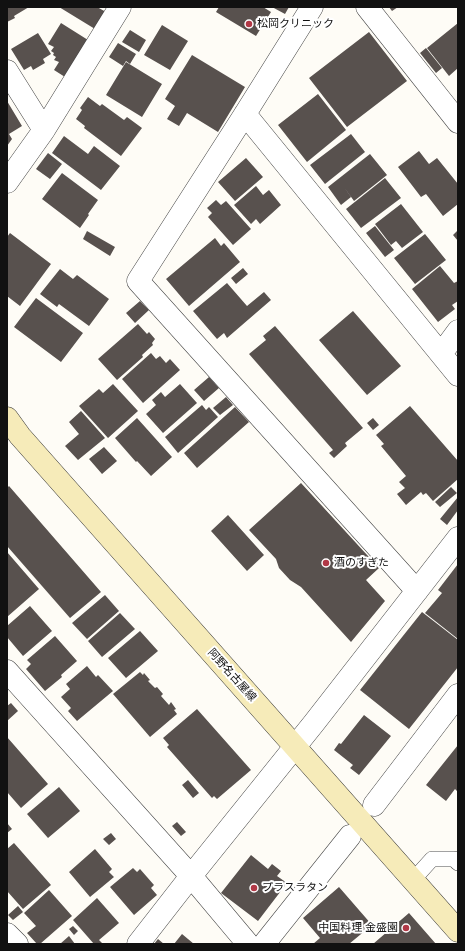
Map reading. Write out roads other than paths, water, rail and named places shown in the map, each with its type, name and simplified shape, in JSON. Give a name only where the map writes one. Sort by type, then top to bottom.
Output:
[{"type":"main road","name":"阿野名古屋線","points":[[7,418],[20,436],[458,931]]},
{"type":"street","points":[[7,182],[44,130],[120,7]]},
{"type":"street","points":[[312,7],[138,281],[417,591]]},
{"type":"street","points":[[367,7],[458,122]]},
{"type":"street","points":[[7,71],[44,130]]},
{"type":"street","points":[[245,114],[458,375]]},
{"type":"street","points":[[441,354],[458,331]]},
{"type":"street","points":[[138,944],[295,747],[458,538]]},
{"type":"street","points":[[7,671],[191,876],[248,944]]},
{"type":"street","points":[[374,805],[458,695]]},
{"type":"street","points":[[264,944],[350,836]]},
{"type":"street","points":[[7,934],[17,944]]},
{"type":"lane","points":[[413,880],[432,860],[454,859],[458,863]]},
{"type":"place","name":"松岡クリニック","points":[[249,24]]},
{"type":"place","name":"酒のすぎた","points":[[326,563]]},
{"type":"place","name":"プラスラタン","points":[[254,888]]},
{"type":"place","name":"中国料理 金盛園","points":[[406,928]]}]
